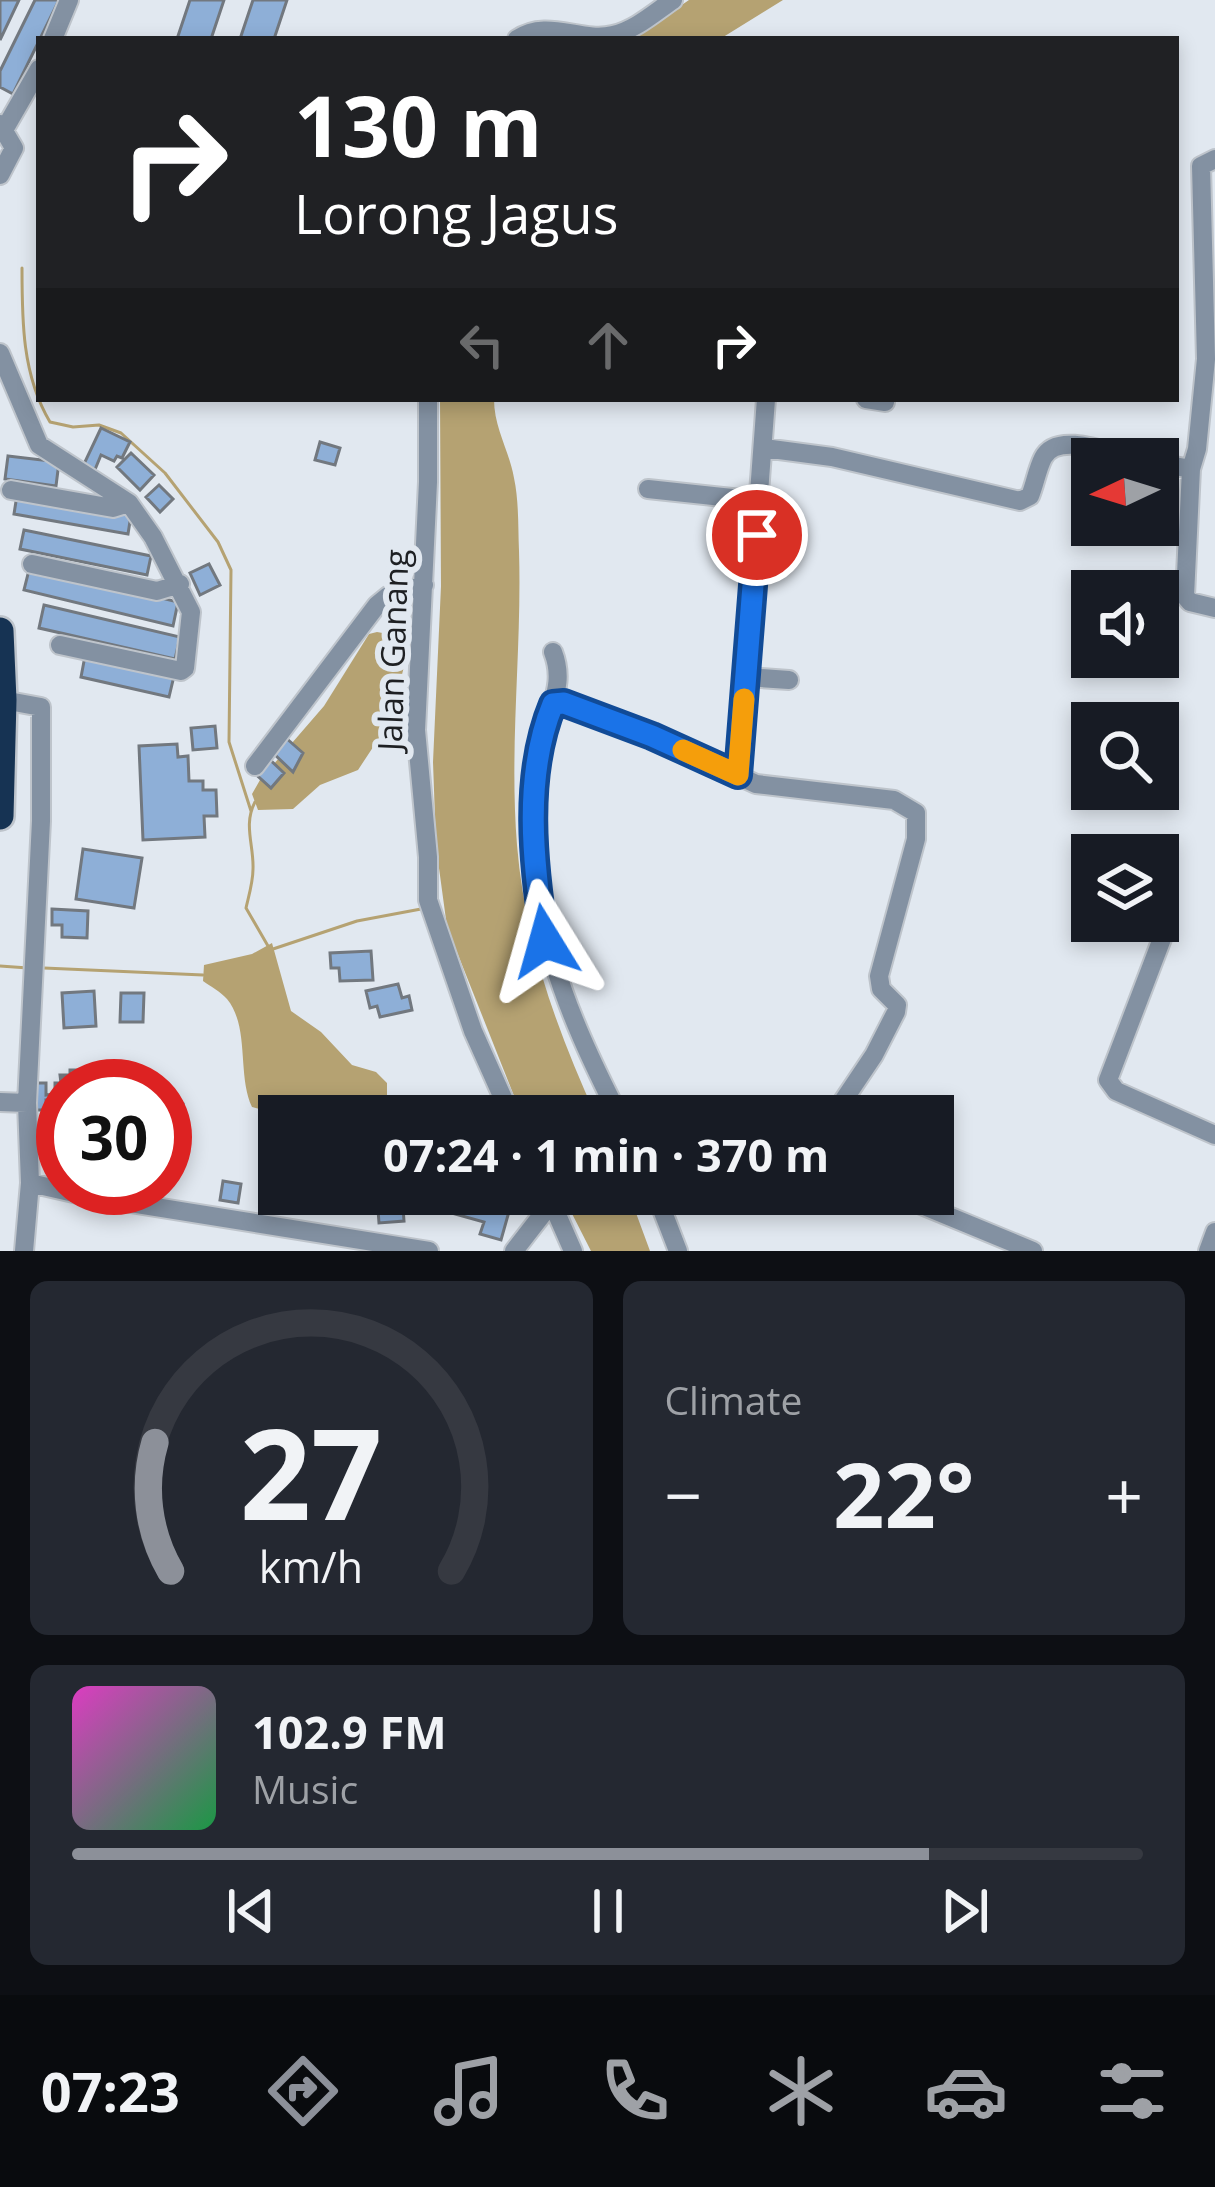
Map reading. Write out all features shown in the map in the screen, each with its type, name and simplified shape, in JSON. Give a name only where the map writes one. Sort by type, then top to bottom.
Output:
[{"type":"highway","points":[[0,632],[0,816]]},
{"type":"street","points":[[54,36],[69,0]]},
{"type":"street","points":[[521,36],[548,29],[610,36],[631,29],[673,0]]},
{"type":"street","points":[[0,175],[14,148],[2,127],[36,74]]},
{"type":"street","points":[[1215,159],[1201,166],[1210,359],[1191,469],[1185,596],[1190,602],[1215,608]]},
{"type":"street","points":[[0,353],[39,445],[129,503],[180,584],[191,612],[182,671],[61,645]]},
{"type":"street","name":"Jalan Ganang","points":[[428,402],[416,730],[429,907],[502,1095]]},
{"type":"street","points":[[738,775],[766,402]]},
{"type":"street","points":[[764,448],[832,458],[1020,501],[1030,496],[1045,453],[1052,447],[1071,446]]},
{"type":"street","points":[[1179,467],[1191,469]]},
{"type":"street","points":[[648,489],[760,501]]},
{"type":"street","points":[[11,490],[113,508],[129,503]]},
{"type":"street","points":[[32,564],[157,591],[180,584]]},
{"type":"street","points":[[255,766],[377,605],[388,596],[424,585]]},
{"type":"street","points":[[553,652],[559,676],[556,702],[544,732],[536,793],[535,860],[541,915],[568,1006],[609,1095]]},
{"type":"street","points":[[746,676],[789,680]]},
{"type":"street","points":[[3,700],[41,706],[27,1103],[30,1183],[24,1251]]},
{"type":"street","points":[[556,702],[652,736],[778,790],[894,800],[916,813],[916,838],[879,976],[881,989],[897,1005],[896,1012],[847,1095]]},
{"type":"street","points":[[1161,942],[1108,1080],[1116,1091],[1214,1133]]},
{"type":"street","points":[[0,1102],[27,1103]]},
{"type":"street","points":[[30,1183],[36,1184]]},
{"type":"street","points":[[192,1209],[430,1251]]},
{"type":"street","points":[[514,1251],[538,1215]]},
{"type":"street","points":[[558,1215],[574,1251]]},
{"type":"street","points":[[664,1215],[678,1251]]},
{"type":"street","points":[[946,1215],[1033,1251]]},
{"type":"street","points":[[290,1229],[291,1251]]},
{"type":"street","points":[[1208,1251],[1215,1232]]},
{"type":"shaded area","points":[[689,0],[783,0],[725,36],[636,36]]},
{"type":"shaded area","points":[[440,402],[494,402],[514,478],[518,515],[515,808],[521,881],[545,984],[587,1095],[514,1095],[447,927],[436,846],[433,762],[441,586]]},
{"type":"shaded area","points":[[369,634],[394,635],[407,654],[397,695],[387,704],[385,729],[358,770],[320,785],[293,809],[258,810],[252,794],[260,780],[324,706]]},
{"type":"shaded area","points":[[272,943],[291,1011],[321,1032],[352,1065],[376,1072],[387,1083],[387,1095],[258,1095],[258,1109],[252,1107],[234,1010],[203,981],[204,965],[252,954]]},
{"type":"shaded area","points":[[573,1215],[637,1215],[650,1251],[591,1251]]},
{"type":"building","points":[[0,0],[19,0],[0,40]]},
{"type":"building","points":[[35,0],[59,0],[41,36],[36,36],[36,47],[13,94],[0,87],[0,71]]},
{"type":"building","points":[[190,0],[224,0],[212,36],[178,36]]},
{"type":"building","points":[[253,0],[287,0],[275,36],[241,36]]},
{"type":"building","points":[[101,428],[130,442],[122,458],[117,456],[114,461],[101,455],[94,472],[83,466]]},
{"type":"building","points":[[320,442],[340,448],[335,465],[315,460]]},
{"type":"building","points":[[131,453],[154,475],[140,490],[117,467]]},
{"type":"building","points":[[8,456],[59,462],[56,486],[5,479]]},
{"type":"building","points":[[159,485],[173,499],[160,512],[146,497]]},
{"type":"building","points":[[17,495],[131,515],[128,534],[14,514]]},
{"type":"building","points":[[24,530],[151,556],[147,575],[20,549]]},
{"type":"building","points":[[209,564],[220,585],[200,595],[190,573]]},
{"type":"building","points":[[30,566],[178,602],[173,626],[24,590]]},
{"type":"building","points":[[44,605],[180,637],[175,659],[39,628]]},
{"type":"building","points":[[85,656],[174,676],[169,697],[81,677]]},
{"type":"building","points":[[215,726],[217,748],[193,750],[191,728]]},
{"type":"building","points":[[286,738],[303,753],[293,772],[273,753]]},
{"type":"building","points":[[177,744],[178,757],[188,756],[189,781],[203,781],[203,790],[216,790],[217,816],[204,816],[205,837],[143,840],[139,746]]},
{"type":"building","points":[[265,755],[284,773],[271,788],[251,770]]},
{"type":"building","points":[[83,849],[142,858],[134,908],[76,899]]},
{"type":"building","points":[[52,909],[88,911],[87,938],[62,937],[62,925],[52,925]]},
{"type":"building","points":[[371,951],[373,980],[340,981],[339,968],[331,968],[330,953]]},
{"type":"building","points":[[398,984],[402,998],[409,996],[412,1010],[380,1017],[377,1006],[370,1008],[366,991]]},
{"type":"building","points":[[94,991],[96,1026],[64,1028],[62,993]]},
{"type":"building","points":[[121,993],[144,993],[143,1022],[120,1022]]},
{"type":"building","points":[[223,1181],[241,1184],[238,1203],[220,1200]]},
{"type":"building","points":[[378,1215],[404,1215],[404,1221],[379,1223]]},
{"type":"building","points":[[459,1215],[508,1215],[501,1240],[480,1234],[484,1222]]},
{"type":"waterway","points":[[22,268],[23,327],[36,390]]},
{"type":"waterway","points":[[40,402],[50,422],[99,425],[121,433],[165,473],[218,542],[231,570],[229,742],[251,811]]},
{"type":"waterway","points":[[255,802],[249,827],[253,874],[246,908],[268,946]]},
{"type":"waterway","points":[[273,949],[357,921],[421,909]]},
{"type":"waterway","points":[[0,966],[28,968]]},
{"type":"waterway","points":[[44,968],[203,975]]},
{"type":"slow traffic","points":[[683,750],[738,775],[744,699]]},
{"type":"route","points":[[545,941],[535,860],[536,793],[550,709],[556,702],[564,703],[738,775],[757,535]]}]
